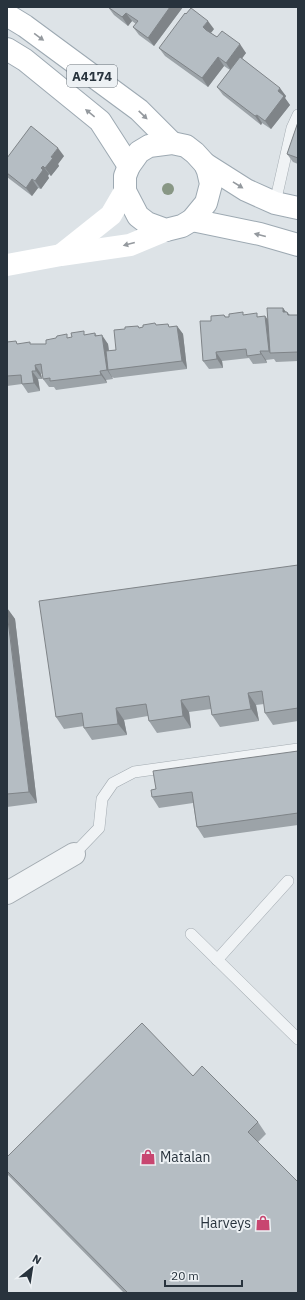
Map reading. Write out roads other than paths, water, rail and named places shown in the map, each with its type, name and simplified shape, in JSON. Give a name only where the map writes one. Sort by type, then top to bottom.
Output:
[{"type":"main road","name":"A4174","points":[[7,15],[25,26],[139,110],[172,143]]},
{"type":"main road","name":"A4174","points":[[7,49],[25,60],[100,121],[129,166]]},
{"type":"main road","name":"A4174","points":[[125,191],[125,176],[129,166],[139,152],[149,146],[172,143],[186,146],[205,164],[246,190],[275,204],[298,208]]},
{"type":"main road","name":"A4174","points":[[166,230],[182,226],[192,220],[206,203],[211,184],[205,164]]},
{"type":"main road","points":[[125,191],[138,216],[147,223],[166,230]]},
{"type":"main road","points":[[61,255],[111,215],[125,191]]},
{"type":"main road","points":[[192,220],[260,234],[298,245]]},
{"type":"main road","points":[[7,265],[61,255],[130,245],[166,230]]},
{"type":"street","points":[[7,893],[74,854]]},
{"type":"lane","points":[[298,115],[292,128],[275,204],[298,218]]},
{"type":"lane","points":[[74,854],[99,828],[102,799],[113,783],[134,772],[298,749]]},
{"type":"lane","points":[[218,960],[288,881]]},
{"type":"lane","points":[[192,934],[298,1039]]},
{"type":"place","name":"Matalan","points":[[148,1157]]},
{"type":"place","name":"Harveys","points":[[263,1223]]}]
